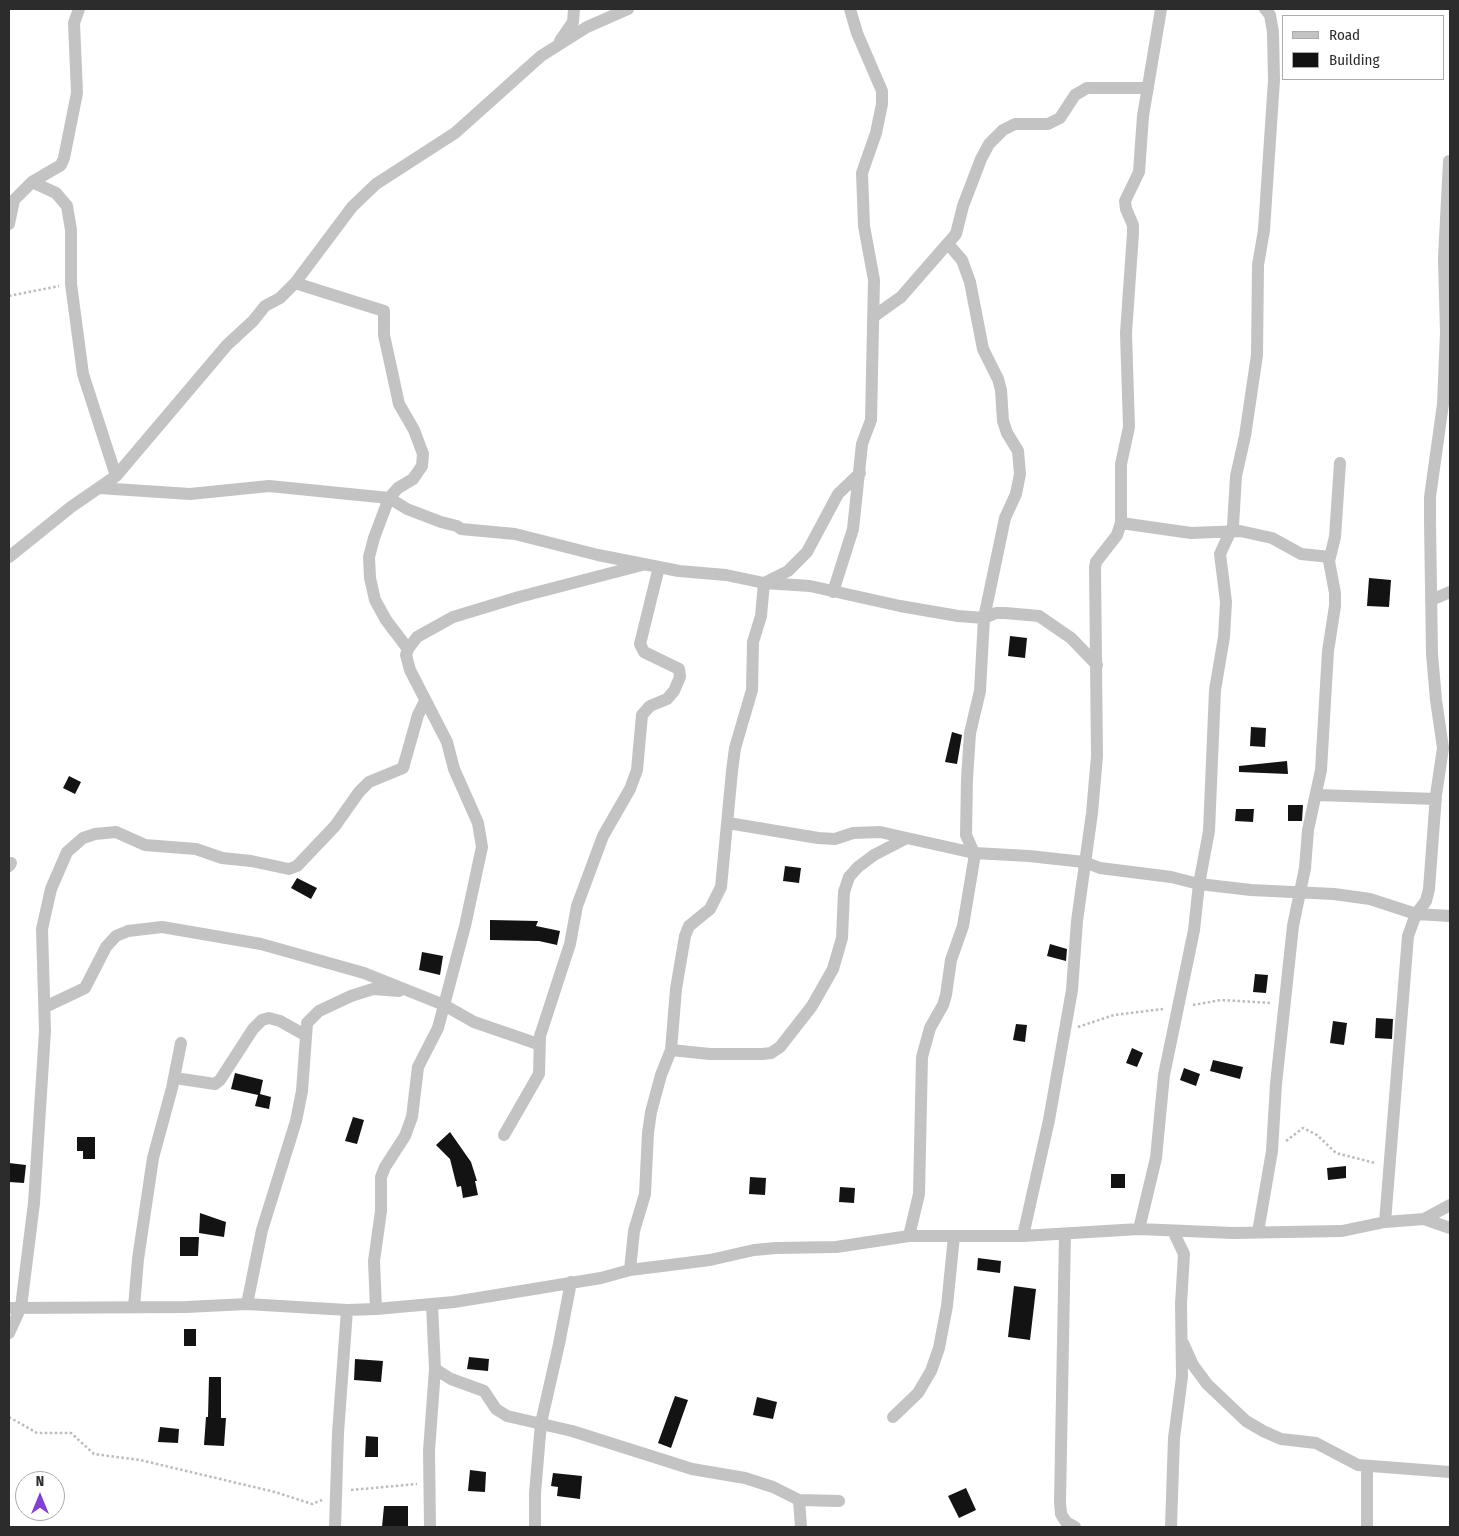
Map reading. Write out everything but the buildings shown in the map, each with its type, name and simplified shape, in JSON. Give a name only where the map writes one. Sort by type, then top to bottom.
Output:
[{"type":"street","points":[[9,224],[14,200],[32,182],[61,165],[64,158],[77,93],[74,23],[79,9]]},
{"type":"street","points":[[555,47],[573,22],[574,9]]},
{"type":"street","points":[[9,557],[71,507],[116,476],[227,345],[265,306],[280,298],[295,283],[352,207],[376,184],[455,133],[541,56],[588,27],[628,9]]},
{"type":"street","points":[[833,592],[852,529],[864,436],[871,420],[874,280],[864,226],[862,173],[876,133],[882,104],[882,91],[857,33],[850,9]]},
{"type":"street","points":[[1023,1236],[1050,1120],[1072,990],[1084,862],[1092,813],[1097,756],[1095,567],[1096,562],[1117,535],[1121,523],[1121,464],[1129,427],[1126,333],[1133,225],[1125,201],[1139,172],[1148,88],[1161,9]]},
{"type":"street","points":[[1139,1229],[1144,1217],[1156,1158],[1164,1075],[1194,930],[1199,884],[1209,830],[1215,690],[1224,637],[1226,602],[1220,554],[1231,531],[1236,476],[1245,436],[1257,355],[1258,265],[1264,230],[1274,80],[1273,32],[1270,15],[1265,9]]},
{"type":"street","points":[[873,317],[901,297],[948,244],[958,228],[965,198],[981,159],[989,144],[1003,130],[1015,124],[1048,124],[1060,118],[1075,95],[1087,88],[1148,88]]},
{"type":"street","points":[[1385,1222],[1408,936],[1416,914],[1426,900],[1429,889],[1436,799],[1443,748],[1434,679],[1430,497],[1443,404],[1446,333],[1444,258],[1449,161]]},
{"type":"street","points":[[32,182],[56,193],[68,206],[70,284],[83,374],[116,476]]},
{"type":"street","points":[[909,1236],[919,1194],[922,1057],[930,1028],[946,994],[951,960],[963,926],[974,853],[966,835],[967,780],[970,733],[980,691],[984,618],[1005,518],[1019,486],[1020,461],[1003,420],[1002,390],[983,348],[970,282],[962,260],[948,244]]},
{"type":"street","points":[[295,283],[384,311],[384,336],[399,404],[414,430],[423,454],[422,466],[413,479],[398,488],[389,498],[369,557],[370,578],[375,600],[386,620],[408,649]]},
{"type":"street","points":[[1258,1232],[1272,1151],[1276,1084],[1298,892],[1305,868],[1308,830],[1317,795],[1323,748],[1328,652],[1336,593],[1329,568],[1335,537],[1340,463]]},
{"type":"street","points":[[764,583],[788,571],[807,552],[838,494],[860,473]]},
{"type":"street","points":[[99,488],[190,494],[269,486],[389,498],[407,509],[461,529],[514,534],[679,571],[726,575],[764,583],[810,586],[916,609],[984,618],[996,613],[1039,616],[1071,638],[1097,665]]},
{"type":"street","points":[[1121,523],[1191,533],[1231,531],[1272,538],[1301,554],[1330,557]]},
{"type":"street","points":[[376,1309],[374,1261],[381,1211],[381,1178],[384,1167],[407,1130],[412,1117],[418,1067],[432,1042],[444,1005],[467,917],[482,847],[481,832],[454,769],[447,742],[410,670],[406,655],[408,649],[417,637],[453,617],[519,597],[644,564]]},
{"type":"street","points":[[504,1135],[539,1074],[538,1044],[570,944],[577,906],[603,836],[630,789],[637,770],[642,715],[650,706],[667,699],[674,691],[680,677],[681,672],[675,665],[644,652],[640,644],[659,567]]},
{"type":"street","points":[[630,1270],[634,1231],[645,1194],[647,1142],[651,1112],[661,1075],[671,1050],[676,989],[685,936],[689,926],[710,909],[721,887],[735,748],[752,690],[753,642],[761,616],[764,583]]},
{"type":"street","points":[[1431,600],[1450,592]]},
{"type":"street","points":[[9,1333],[34,1202],[44,1007],[42,929],[51,888],[68,852],[74,845],[95,834],[116,832],[145,845],[196,850],[222,858],[252,861],[289,869],[297,866],[334,826],[359,792],[369,782],[404,768],[418,715],[425,701]]},
{"type":"street","points":[[1317,795],[1436,799]]},
{"type":"street","points":[[728,823],[835,840],[864,832],[880,832],[974,853],[1084,862],[1100,868],[1171,876],[1199,884],[1370,899],[1416,914],[1450,916]]},
{"type":"street","points":[[671,1050],[710,1054],[762,1054],[771,1053],[780,1047],[812,1006],[833,969],[843,932],[844,892],[849,877],[858,867],[874,855],[905,839]]},
{"type":"street","points":[[44,1007],[85,988],[106,947],[116,936],[146,927],[184,930],[287,950],[364,973],[444,1005],[474,1022],[538,1044]]},
{"type":"street","points":[[247,1304],[262,1230],[298,1114],[302,1091],[307,1023],[312,1016],[357,994],[373,990],[418,995]]},
{"type":"street","points":[[174,1078],[215,1084],[220,1080],[252,1029],[262,1020],[269,1018],[280,1021],[305,1035]]},
{"type":"street","points":[[134,1307],[138,1259],[153,1158],[181,1043]]},
{"type":"street","points":[[1424,1219],[1450,1205]]},
{"type":"street","points":[[15,1307],[134,1307],[247,1304],[347,1310],[376,1309],[432,1305],[601,1278],[630,1270],[710,1260],[754,1250],[836,1247],[909,1236],[1023,1236],[1139,1229],[1258,1232],[1342,1231],[1385,1222],[1424,1219],[1450,1228]]},
{"type":"street","points":[[1171,1527],[1174,1438],[1180,1398],[1183,1343],[1181,1304],[1184,1254],[1173,1231]]},
{"type":"street","points":[[1065,1234],[1060,1502],[1061,1514],[1066,1522],[1076,1527]]},
{"type":"street","points":[[893,1417],[918,1393],[931,1371],[939,1348],[947,1306],[954,1236]]},
{"type":"street","points":[[535,1527],[535,1493],[540,1423],[560,1344],[571,1282]]},
{"type":"street","points":[[430,1527],[429,1482],[435,1368],[432,1305]]},
{"type":"street","points":[[335,1527],[347,1310]]},
{"type":"street","points":[[1183,1343],[1193,1365],[1207,1384],[1246,1421],[1281,1438],[1316,1443],[1351,1462],[1367,1467],[1450,1472]]},
{"type":"street","points":[[435,1368],[451,1379],[484,1391],[496,1409],[507,1416],[610,1442],[692,1469],[745,1478],[773,1487],[799,1500],[839,1501]]},
{"type":"street","points":[[1367,1467],[1367,1527]]},
{"type":"street","points":[[799,1500],[801,1527]]},
{"type":"path","points":[[9,296],[70,284]]},
{"type":"path","points":[[1272,1151],[1303,1128],[1317,1134],[1336,1153],[1382,1165],[1388,1186]]},
{"type":"path","points":[[9,1417],[37,1434],[71,1433],[94,1454],[140,1460],[275,1492],[312,1504],[336,1492],[362,1488],[396,1488],[429,1482]]}]
